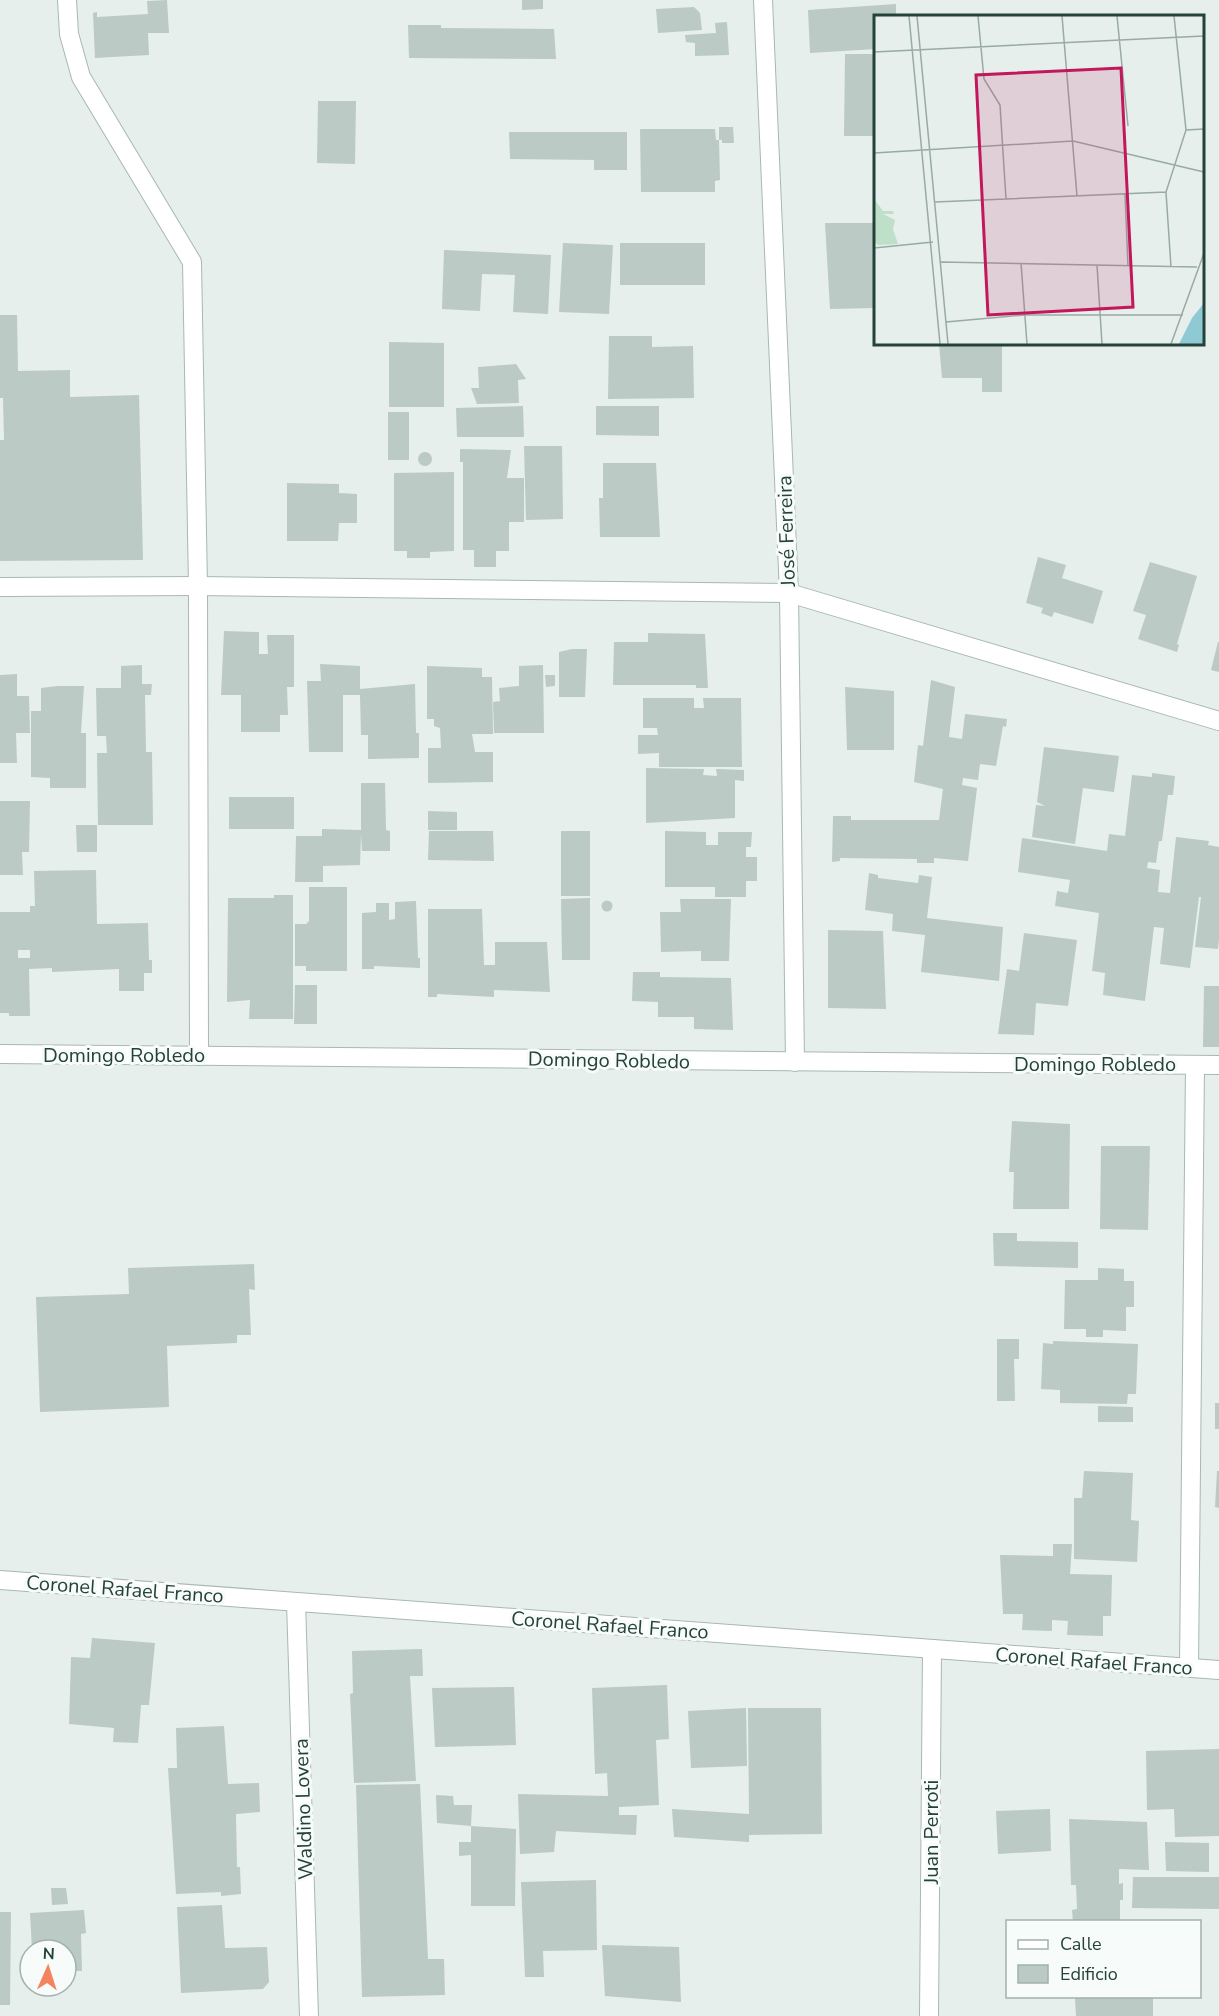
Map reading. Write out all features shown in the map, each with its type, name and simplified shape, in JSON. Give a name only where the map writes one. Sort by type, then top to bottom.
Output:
[{"type":"street","points":[[67,0],[69,34],[81,76],[192,262],[198,586],[199,1056]]},
{"type":"street","name":"José Ferreira","points":[[763,0],[789,593],[795,1062]]},
{"type":"street","points":[[0,587],[198,586],[789,593],[1219,722]]},
{"type":"street","name":"Domingo Robledo","points":[[0,1054],[1219,1065]]},
{"type":"street","points":[[1189,1667],[1195,1065]]},
{"type":"street","name":"Coronel Rafael Franco","points":[[0,1580],[1219,1670]]},
{"type":"street","name":"Waldino Lovera","points":[[297,1602],[309,2016]]},
{"type":"street","name":"Juan Perroti","points":[[929,2016],[932,1649]]},
{"type":"building","points":[[167,0],[169,33],[148,33],[149,55],[95,58],[93,13],[97,12],[97,17],[148,14],[147,1]]},
{"type":"building","points":[[522,0],[543,0],[543,9],[522,10]]},
{"type":"building","points":[[896,4],[896,15],[874,15],[874,49],[810,53],[808,10]]},
{"type":"building","points":[[694,7],[700,13],[702,30],[658,33],[656,9]]},
{"type":"building","points":[[727,22],[729,55],[695,56],[695,43],[686,42],[685,35],[716,33],[715,23]]},
{"type":"building","points":[[408,25],[441,25],[441,28],[554,29],[556,59],[409,58]]},
{"type":"building","points":[[845,54],[874,54],[874,136],[844,136]]},
{"type":"building","points":[[318,101],[356,101],[355,164],[317,163]]},
{"type":"building","points":[[719,127],[733,127],[734,143],[722,143],[722,140],[719,140]]},
{"type":"building","points":[[640,129],[715,129],[716,140],[719,140],[720,180],[715,181],[715,192],[641,192]]},
{"type":"building","points":[[509,132],[627,132],[627,170],[594,170],[594,160],[510,159]]},
{"type":"building","points":[[825,223],[874,223],[874,308],[830,309]]},
{"type":"building","points":[[563,243],[613,245],[609,314],[559,312]]},
{"type":"building","points":[[620,243],[705,243],[705,285],[620,285]]},
{"type":"building","points":[[444,250],[551,255],[548,314],[513,312],[515,275],[482,274],[480,311],[442,309]]},
{"type":"building","points":[[0,315],[17,315],[18,371],[70,370],[70,397],[139,395],[143,560],[0,561],[0,440],[4,440],[3,398],[0,398]]},
{"type":"building","points":[[609,336],[652,336],[652,347],[693,346],[694,398],[608,399]]},
{"type":"building","points":[[389,342],[444,343],[444,407],[389,407]]},
{"type":"building","points":[[939,345],[1002,345],[1002,392],[982,392],[982,378],[942,378]]},
{"type":"building","points":[[516,364],[526,379],[518,380],[519,403],[477,404],[471,388],[479,388],[478,367]]},
{"type":"building","points":[[523,406],[524,437],[457,437],[456,408]]},
{"type":"building","points":[[596,406],[659,406],[659,436],[596,435]]},
{"type":"building","points":[[388,412],[409,412],[409,460],[388,460]]},
{"type":"building","points":[[524,446],[562,446],[563,519],[526,520]]},
{"type":"building","points":[[460,449],[511,450],[507,478],[524,478],[524,522],[509,522],[509,551],[496,551],[496,567],[474,567],[474,550],[463,550],[463,462],[460,462]]},
{"type":"building","points":[[425,452],[430,454],[432,459],[430,464],[425,466],[420,464],[418,459],[420,454]]},
{"type":"building","points":[[603,463],[656,463],[660,537],[600,537],[599,498],[603,498]]},
{"type":"building","points":[[454,472],[454,551],[430,552],[430,558],[407,558],[407,551],[394,551],[394,473]]},
{"type":"building","points":[[287,483],[339,484],[339,493],[357,494],[357,523],[339,523],[338,541],[287,541]]},
{"type":"building","points":[[1038,557],[1066,565],[1062,578],[1103,591],[1093,624],[1054,612],[1052,617],[1041,613],[1043,608],[1026,603]]},
{"type":"building","points":[[1150,562],[1197,576],[1177,644],[1179,645],[1177,652],[1138,639],[1146,615],[1133,611]]},
{"type":"building","points":[[224,631],[259,632],[259,654],[268,654],[267,635],[294,635],[294,687],[287,687],[288,715],[280,715],[280,732],[241,732],[241,695],[221,695]]},
{"type":"building","points":[[648,633],[705,634],[708,688],[696,688],[696,685],[613,685],[614,642],[648,642]]},
{"type":"building","points":[[1219,642],[1219,672],[1211,670]]},
{"type":"building","points":[[587,649],[585,697],[559,697],[559,652]]},
{"type":"building","points":[[320,664],[360,666],[360,689],[415,684],[419,758],[368,759],[368,735],[361,735],[360,695],[343,695],[343,752],[309,752],[307,681],[321,681]]},
{"type":"building","points":[[142,665],[142,684],[152,684],[151,695],[145,695],[146,752],[152,752],[153,825],[98,825],[97,753],[107,753],[106,736],[97,736],[96,688],[121,688],[121,666]]},
{"type":"building","points":[[543,665],[544,733],[494,733],[493,702],[500,701],[499,688],[519,686],[519,666]]},
{"type":"building","points":[[427,666],[482,668],[482,677],[492,677],[493,734],[472,734],[475,752],[493,752],[493,782],[428,783],[428,748],[441,748],[440,728],[434,726],[434,719],[427,719]]},
{"type":"building","points":[[17,674],[17,696],[29,696],[30,733],[16,733],[17,763],[0,763],[0,675]]},
{"type":"building","points":[[545,675],[555,675],[555,686],[546,687]]},
{"type":"building","points":[[931,680],[955,687],[949,737],[962,739],[965,714],[1007,719],[1006,727],[1003,726],[996,766],[980,764],[978,780],[963,778],[962,785],[977,788],[968,861],[934,858],[934,863],[917,863],[917,859],[840,858],[840,861],[832,862],[833,816],[851,816],[851,820],[939,820],[943,789],[914,782],[918,745],[923,746]]},
{"type":"building","points":[[84,686],[81,733],[86,733],[86,788],[50,788],[50,778],[31,777],[31,711],[41,711],[41,688]]},
{"type":"building","points":[[845,687],[894,691],[894,750],[847,750]]},
{"type":"building","points":[[643,698],[694,698],[694,708],[704,708],[703,698],[741,698],[742,767],[659,767],[659,753],[638,754],[638,735],[658,735],[657,728],[643,728]]},
{"type":"building","points":[[1044,747],[1119,756],[1114,792],[1083,788],[1075,844],[1032,837],[1036,805],[1045,806],[1037,802]]},
{"type":"building","points":[[646,768],[704,769],[703,775],[717,776],[716,769],[744,770],[744,781],[735,780],[735,818],[646,823]]},
{"type":"building","points":[[1152,773],[1175,776],[1173,795],[1168,795],[1162,841],[1159,841],[1156,863],[1148,862],[1147,868],[1160,870],[1158,892],[1170,893],[1176,837],[1209,841],[1208,845],[1219,847],[1219,939],[1218,949],[1195,947],[1201,897],[1199,897],[1190,968],[1160,964],[1164,928],[1154,927],[1145,1001],[1103,995],[1105,973],[1092,971],[1099,913],[1055,906],[1057,891],[1068,893],[1070,880],[1018,872],[1022,838],[1107,851],[1109,834],[1125,836],[1132,775],[1152,777]]},
{"type":"building","points":[[361,783],[385,783],[386,830],[390,831],[390,851],[362,851],[361,834],[360,865],[323,866],[323,882],[295,882],[296,836],[322,836],[322,829],[361,830]]},
{"type":"building","points":[[229,797],[294,797],[294,829],[229,829]]},
{"type":"building","points":[[0,801],[30,801],[29,852],[22,852],[23,875],[0,875]]},
{"type":"building","points":[[428,811],[457,812],[457,830],[428,830]]},
{"type":"building","points":[[76,825],[97,825],[97,852],[77,852]]},
{"type":"building","points":[[429,831],[493,831],[494,861],[428,860]]},
{"type":"building","points":[[561,831],[590,831],[590,896],[561,896]]},
{"type":"building","points":[[665,831],[706,832],[706,845],[718,845],[718,832],[752,832],[751,847],[746,847],[746,857],[757,857],[757,881],[746,881],[746,897],[715,897],[715,887],[665,887]]},
{"type":"building","points":[[96,870],[97,924],[148,923],[149,960],[152,960],[152,973],[144,973],[144,991],[119,991],[119,969],[52,972],[52,968],[29,969],[30,1016],[9,1016],[9,1013],[0,1013],[0,912],[30,912],[30,906],[35,906],[34,871]],"holes":[[[18,950],[30,950],[30,958],[18,958]]]},
{"type":"building","points":[[869,873],[878,875],[878,878],[918,883],[919,875],[932,877],[927,918],[1003,927],[999,981],[921,972],[925,935],[892,931],[893,914],[865,910]]},
{"type":"building","points":[[309,887],[347,887],[347,971],[306,971],[306,966],[295,966],[295,924],[306,924],[309,921]]},
{"type":"building","points":[[274,895],[293,895],[293,1019],[249,1019],[250,1000],[227,1002],[228,898],[274,898]]},
{"type":"building","points":[[590,898],[590,960],[562,960],[561,899]]},
{"type":"building","points":[[680,899],[731,899],[729,961],[701,961],[701,951],[661,952],[660,912],[681,912]]},
{"type":"building","points":[[607,900],[613,906],[607,912],[601,906]]},
{"type":"building","points":[[416,901],[420,968],[374,966],[374,969],[362,969],[362,913],[376,912],[376,903],[389,903],[389,920],[395,919],[395,902]]},
{"type":"building","points":[[428,909],[482,909],[484,965],[495,965],[495,942],[547,942],[550,992],[494,990],[494,997],[437,994],[437,997],[428,997]]},
{"type":"building","points":[[828,930],[883,931],[886,1009],[828,1008]]},
{"type":"building","points":[[1024,933],[1077,940],[1068,1006],[1036,1003],[1034,1035],[998,1034],[1007,969],[1019,971]]},
{"type":"building","points":[[633,972],[660,972],[660,977],[731,978],[733,1030],[694,1029],[694,1017],[658,1017],[658,1002],[632,1001]]},
{"type":"building","points":[[295,985],[317,985],[317,1024],[294,1024]]},
{"type":"building","points":[[1204,986],[1219,986],[1219,1047],[1203,1047]]},
{"type":"building","points":[[1012,1121],[1070,1124],[1069,1209],[1013,1209],[1014,1172],[1009,1172]]},
{"type":"building","points":[[1101,1146],[1150,1146],[1148,1230],[1100,1229]]},
{"type":"building","points":[[993,1233],[1017,1233],[1017,1241],[1078,1242],[1078,1268],[994,1266]]},
{"type":"building","points":[[254,1264],[255,1290],[249,1289],[251,1335],[237,1335],[237,1343],[167,1346],[169,1407],[40,1412],[36,1297],[129,1294],[128,1268]]},
{"type":"building","points":[[1098,1268],[1124,1269],[1124,1281],[1134,1281],[1134,1307],[1126,1307],[1126,1331],[1103,1330],[1103,1337],[1086,1337],[1086,1329],[1064,1329],[1065,1280],[1098,1280]]},
{"type":"building","points":[[997,1339],[1019,1339],[1019,1359],[1014,1359],[1015,1401],[997,1401]]},
{"type":"building","points":[[1053,1341],[1138,1344],[1136,1394],[1128,1394],[1127,1404],[1060,1403],[1060,1390],[1041,1389],[1043,1343],[1053,1344]]},
{"type":"building","points":[[1215,1403],[1219,1403],[1219,1429],[1215,1429]]},
{"type":"building","points":[[1098,1406],[1133,1407],[1133,1422],[1098,1422]]},
{"type":"building","points":[[1084,1471],[1133,1473],[1131,1520],[1139,1521],[1137,1562],[1074,1559],[1074,1498],[1082,1498]]},
{"type":"building","points":[[1217,1471],[1219,1471],[1219,1508],[1215,1507]]},
{"type":"building","points":[[1053,1544],[1072,1544],[1070,1574],[1112,1575],[1111,1616],[1103,1616],[1103,1636],[1067,1635],[1068,1621],[1052,1620],[1052,1631],[1022,1630],[1023,1614],[1003,1614],[1000,1555],[1053,1556]]},
{"type":"building","points":[[92,1638],[155,1643],[149,1705],[141,1705],[138,1743],[113,1742],[114,1728],[69,1724],[71,1657],[90,1658]]},
{"type":"building","points":[[422,1649],[423,1676],[410,1676],[416,1781],[354,1783],[350,1694],[353,1693],[352,1651]]},
{"type":"building","points":[[667,1685],[669,1739],[656,1740],[659,1805],[619,1807],[619,1815],[637,1815],[636,1835],[556,1831],[554,1852],[520,1854],[518,1794],[608,1796],[607,1773],[595,1774],[592,1688]]},
{"type":"building","points":[[514,1687],[516,1745],[435,1747],[432,1688]]},
{"type":"building","points":[[746,1708],[747,1766],[691,1768],[688,1711]]},
{"type":"building","points":[[748,1708],[821,1708],[822,1834],[749,1835],[749,1842],[674,1837],[672,1809],[749,1814]]},
{"type":"building","points":[[224,1726],[228,1784],[259,1783],[260,1812],[236,1814],[237,1867],[240,1867],[241,1894],[221,1896],[221,1892],[176,1894],[168,1768],[177,1768],[176,1728]]},
{"type":"building","points":[[1219,1749],[1219,1836],[1175,1837],[1174,1809],[1147,1810],[1146,1751]]},
{"type":"building","points":[[420,1784],[428,1959],[444,1959],[445,1995],[362,1997],[356,1785]]},
{"type":"building","points":[[436,1795],[453,1796],[454,1805],[472,1805],[471,1826],[437,1823]]},
{"type":"building","points":[[1050,1809],[1051,1851],[998,1854],[996,1811]]},
{"type":"building","points":[[1069,1819],[1147,1822],[1149,1870],[1119,1869],[1119,1884],[1123,1883],[1120,1920],[1073,1920],[1072,1910],[1077,1909],[1076,1885],[1071,1885]]},
{"type":"building","points":[[471,1826],[516,1829],[515,1906],[471,1906],[471,1855],[459,1856],[459,1842],[471,1842]]},
{"type":"building","points":[[1165,1842],[1209,1843],[1209,1872],[1166,1871]]},
{"type":"building","points":[[1133,1877],[1219,1877],[1219,1909],[1132,1908]]},
{"type":"building","points":[[596,1880],[597,1950],[543,1951],[544,1977],[525,1977],[521,1882]]},
{"type":"building","points":[[51,1888],[66,1888],[68,1904],[52,1905]]},
{"type":"building","points":[[222,1905],[225,1948],[267,1947],[269,1982],[263,1989],[181,1993],[177,1907]]},
{"type":"building","points":[[84,1910],[86,1933],[81,1934],[82,1971],[78,1971],[78,1938],[31,1938],[30,1913]]},
{"type":"building","points":[[0,1912],[11,1912],[10,2005],[0,2005]]},
{"type":"building","points":[[602,1945],[679,1947],[681,2002],[605,1996]]},
{"type":"building","points":[[1153,1998],[1153,2016],[1076,2016],[1075,1999]]}]
